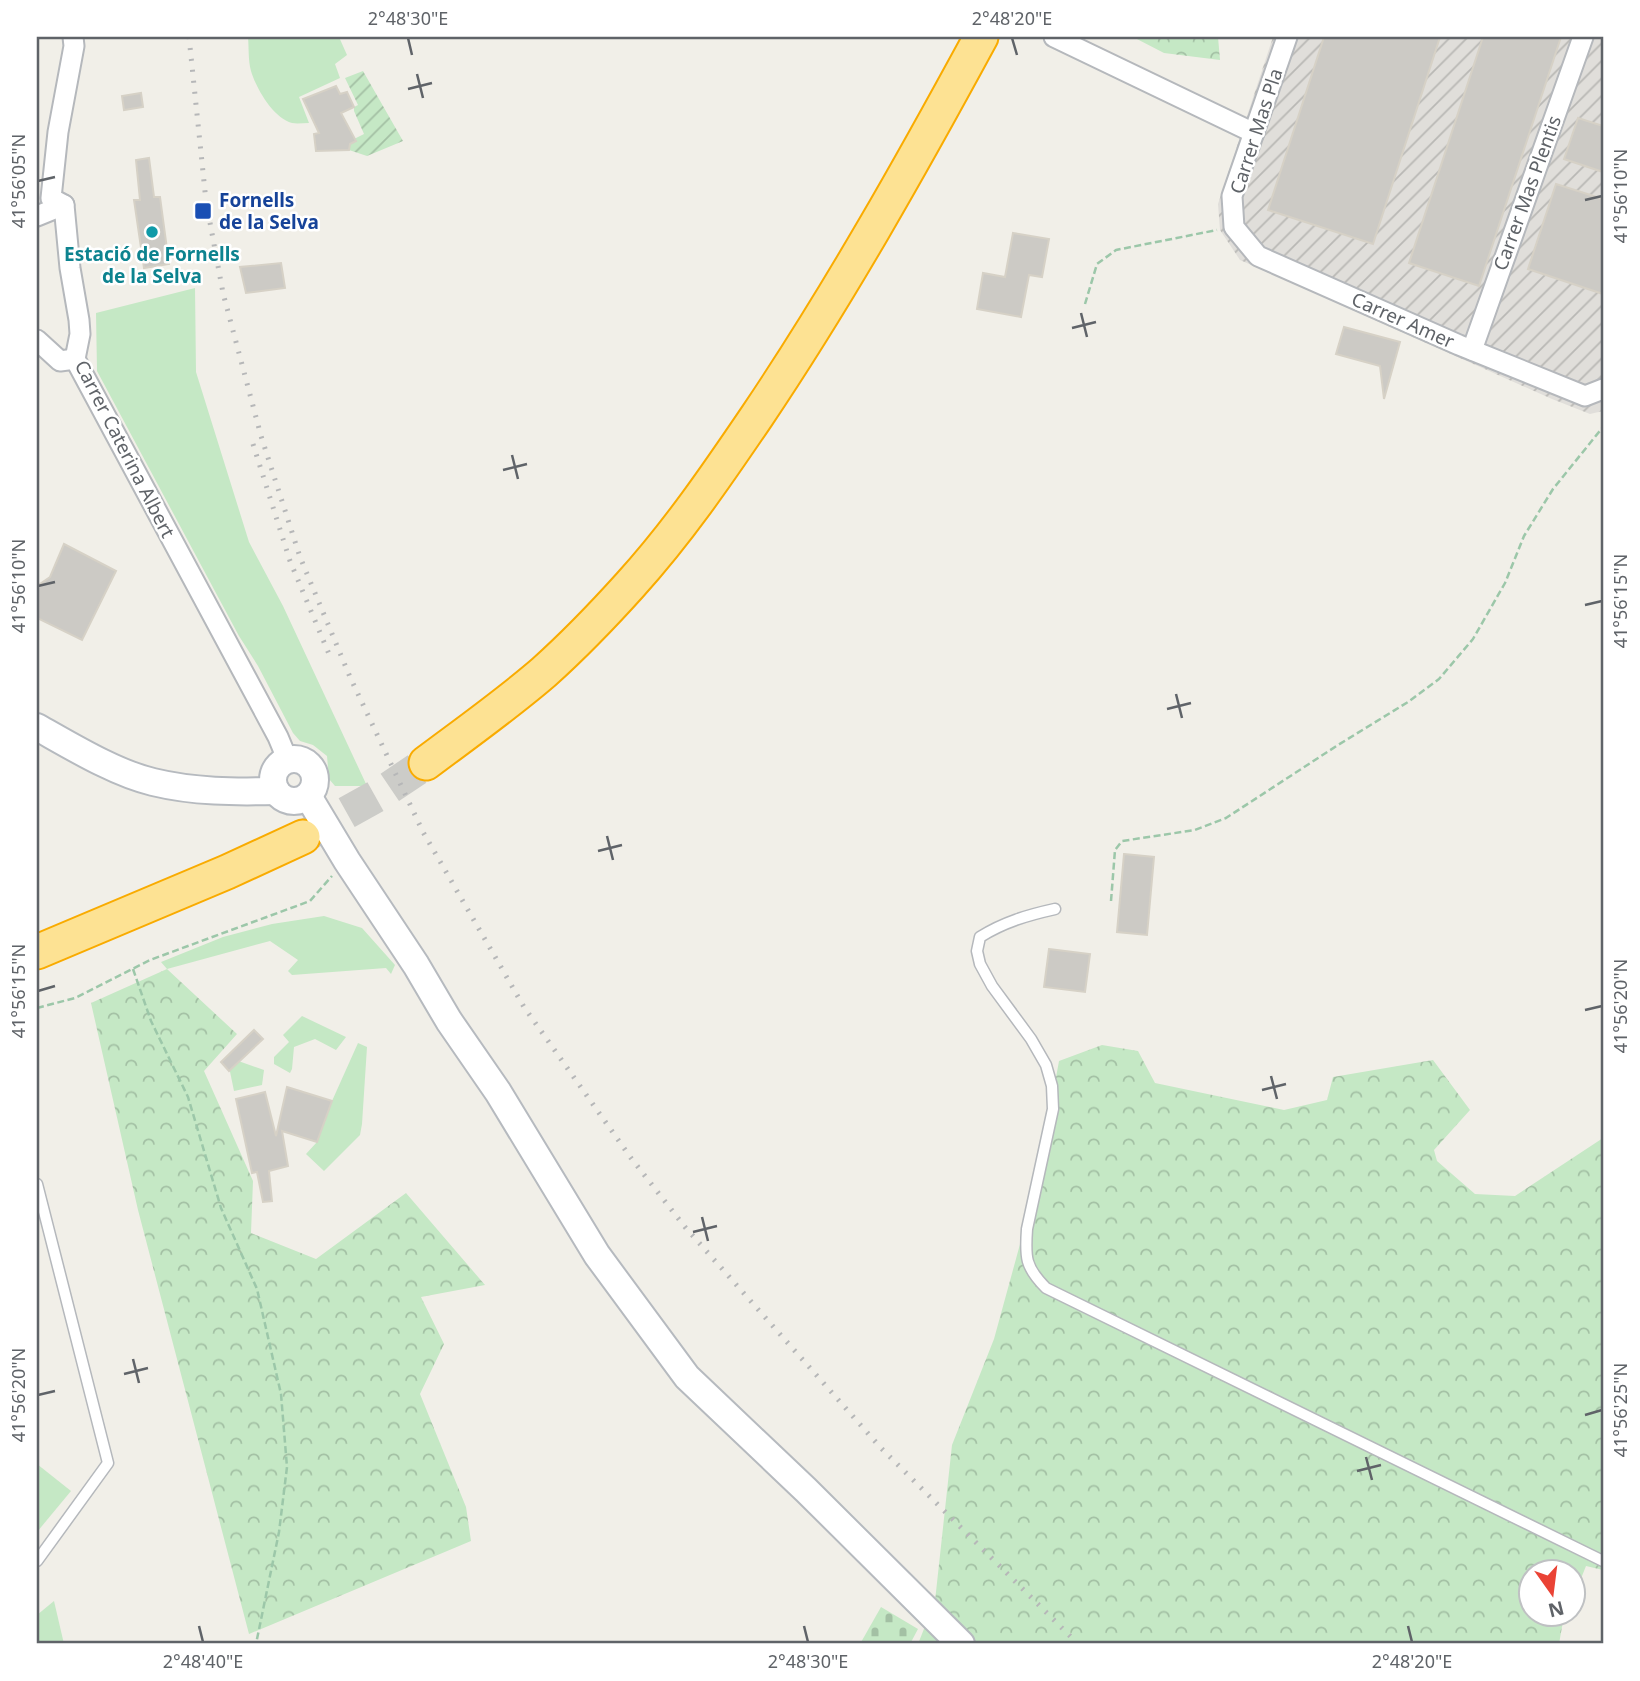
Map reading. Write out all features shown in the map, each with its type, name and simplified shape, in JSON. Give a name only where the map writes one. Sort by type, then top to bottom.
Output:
[{"type":"highway","points":[[426,763],[544,671],[631,584],[684,520],[725,466],[854,264],[981,37]]},
{"type":"highway","points":[[37,952],[303,837]]},
{"type":"street","name":"Carrer Caterina Albert","points":[[73,37],[74,46],[58,132],[51,198],[64,205],[70,268],[79,320],[80,334],[75,359],[272,725],[288,761]]},
{"type":"street","points":[[1054,37],[1254,133]]},
{"type":"street","name":"Carrer Mas Pla","points":[[1234,227],[1232,196],[1287,37]]},
{"type":"street","name":"Carrer Mas Plentis","points":[[1472,350],[1583,37]]},
{"type":"street","points":[[37,216],[64,205]]},
{"type":"street","name":"Carrer Amer","points":[[1234,227],[1258,256],[1472,350],[1594,392]]},
{"type":"street","points":[[37,340],[60,362],[75,359]]},
{"type":"street","points":[[37,727],[117,770],[152,782],[226,793],[276,791]]},
{"type":"street","points":[[300,760],[313,770],[315,781],[312,792],[297,801],[280,796],[274,785],[275,773],[288,761],[300,760]]},
{"type":"street","points":[[308,796],[449,1021],[498,1092],[597,1255],[687,1377],[806,1490],[961,1644]]},
{"type":"lane","points":[[1055,909],[997,926],[980,937],[978,951],[980,964],[992,986],[1031,1039],[1046,1065],[1052,1086],[1053,1109],[1027,1229],[1026,1261],[1036,1277],[1046,1288],[1603,1562]]},
{"type":"lane","points":[[37,1184],[108,1463],[37,1561]]},
{"type":"path","points":[[1085,304],[1097,264],[1116,250],[1234,227]]},
{"type":"path","points":[[1111,901],[1115,850],[1122,841],[1195,830],[1226,818],[1408,702],[1439,679],[1473,639],[1505,583],[1524,536],[1553,489],[1603,427]]},
{"type":"path","points":[[37,1008],[75,998],[150,960],[310,901],[347,861]]},
{"type":"path","points":[[133,969],[151,1021],[187,1097],[221,1208],[257,1289],[281,1394],[287,1467],[279,1532],[256,1644]]},
{"type":"shaded area","points":[[1273,37],[1603,37],[1603,411],[1590,414],[1552,399],[1240,260],[1220,230],[1218,204]]},
{"type":"green space","points":[[248,37],[339,37],[347,55],[335,64],[340,78],[299,97],[309,123],[285,120],[266,102],[251,71]]},
{"type":"green space","points":[[1133,37],[1218,37],[1220,60],[1164,53]]},
{"type":"green space","points":[[363,71],[403,141],[367,156],[349,150],[350,144],[356,141],[354,139],[364,134],[354,111],[354,107],[358,105],[345,78]]},
{"type":"green space","points":[[195,288],[196,372],[249,542],[283,606],[367,786],[335,786],[329,779],[327,756],[313,745],[300,741],[293,733],[97,371],[96,313]]},
{"type":"green space","points":[[324,916],[362,928],[395,965],[391,974],[386,968],[292,975],[288,971],[298,960],[270,941],[167,969],[161,962],[223,937],[272,924]]},
{"type":"green space","points":[[167,969],[237,1034],[204,1071],[253,1181],[251,1233],[316,1259],[406,1193],[485,1285],[421,1297],[444,1344],[420,1394],[466,1507],[471,1541],[249,1634],[138,1210],[91,1003]]},
{"type":"green space","points":[[302,1016],[346,1037],[336,1050],[315,1039],[294,1047],[290,1073],[274,1064],[274,1057],[289,1042],[283,1035]]},
{"type":"green space","points":[[358,1043],[367,1047],[360,1135],[324,1171],[306,1154],[317,1142]]},
{"type":"green space","points":[[1102,1045],[1138,1051],[1155,1083],[1284,1110],[1327,1100],[1333,1077],[1433,1060],[1470,1110],[1434,1150],[1437,1161],[1475,1194],[1515,1196],[1603,1138],[1603,1570],[1588,1566],[1588,1558],[1518,1558],[1518,1628],[1562,1628],[1559,1644],[918,1644],[935,1601],[952,1445],[994,1339],[1036,1186],[1059,1061]]},
{"type":"green space","points":[[227,1057],[264,1070],[262,1085],[234,1091]]},
{"type":"green space","points":[[37,1464],[71,1491],[37,1532]]},
{"type":"green space","points":[[54,1601],[64,1644],[37,1644],[37,1615]]},
{"type":"green space","points":[[881,1607],[918,1629],[910,1644],[860,1644]]},
{"type":"building","points":[[1324,37],[1440,37],[1373,244],[1268,210]]},
{"type":"building","points":[[1483,37],[1561,37],[1479,286],[1409,263]]},
{"type":"building","points":[[336,86],[340,94],[347,92],[354,107],[341,113],[356,141],[350,144],[349,150],[316,151],[314,134],[319,133],[303,99]]},
{"type":"building","points":[[141,93],[143,107],[124,110],[122,96]]},
{"type":"building","points":[[1578,118],[1603,126],[1603,172],[1564,159]]},
{"type":"building","name":"Estació de Fornells de la Selva","points":[[149,158],[154,197],[160,197],[169,264],[144,268],[134,200],[140,200],[136,160]]},
{"type":"building","points":[[1556,184],[1603,199],[1603,294],[1528,269]]},
{"type":"building","points":[[1013,233],[1049,239],[1042,277],[1029,275],[1021,317],[977,309],[983,273],[1005,277]]},
{"type":"building","points":[[281,263],[285,288],[246,293],[240,267]]},
{"type":"building","points":[[1344,327],[1400,342],[1384,399],[1380,366],[1336,354]]},
{"type":"building","points":[[64,544],[116,571],[82,640],[37,618],[37,586],[50,577]]},
{"type":"building","points":[[1124,854],[1154,857],[1147,935],[1117,932]]},
{"type":"building","points":[[1049,949],[1090,954],[1085,992],[1044,987]]},
{"type":"building","points":[[254,1030],[263,1039],[229,1071],[221,1062]]},
{"type":"building","points":[[287,1087],[332,1101],[317,1142],[282,1131],[288,1166],[269,1171],[272,1201],[263,1202],[257,1172],[252,1173],[236,1099],[265,1092],[276,1136]]},
{"type":"tunnel","points":[[303,837],[380,794],[426,763]]},
{"type":"railway","points":[[189,37],[206,201],[223,293],[261,436],[300,557],[350,677],[423,832],[524,1007],[631,1158],[685,1227],[881,1448],[1078,1644]]},
{"type":"railway","points":[[253,444],[290,561],[329,654]]},
{"type":"place","name":"Fornells de la Selva","points":[[203,211]]},
{"type":"place","name":"Estació de Fornells de la Selva","points":[[152,232]]}]
